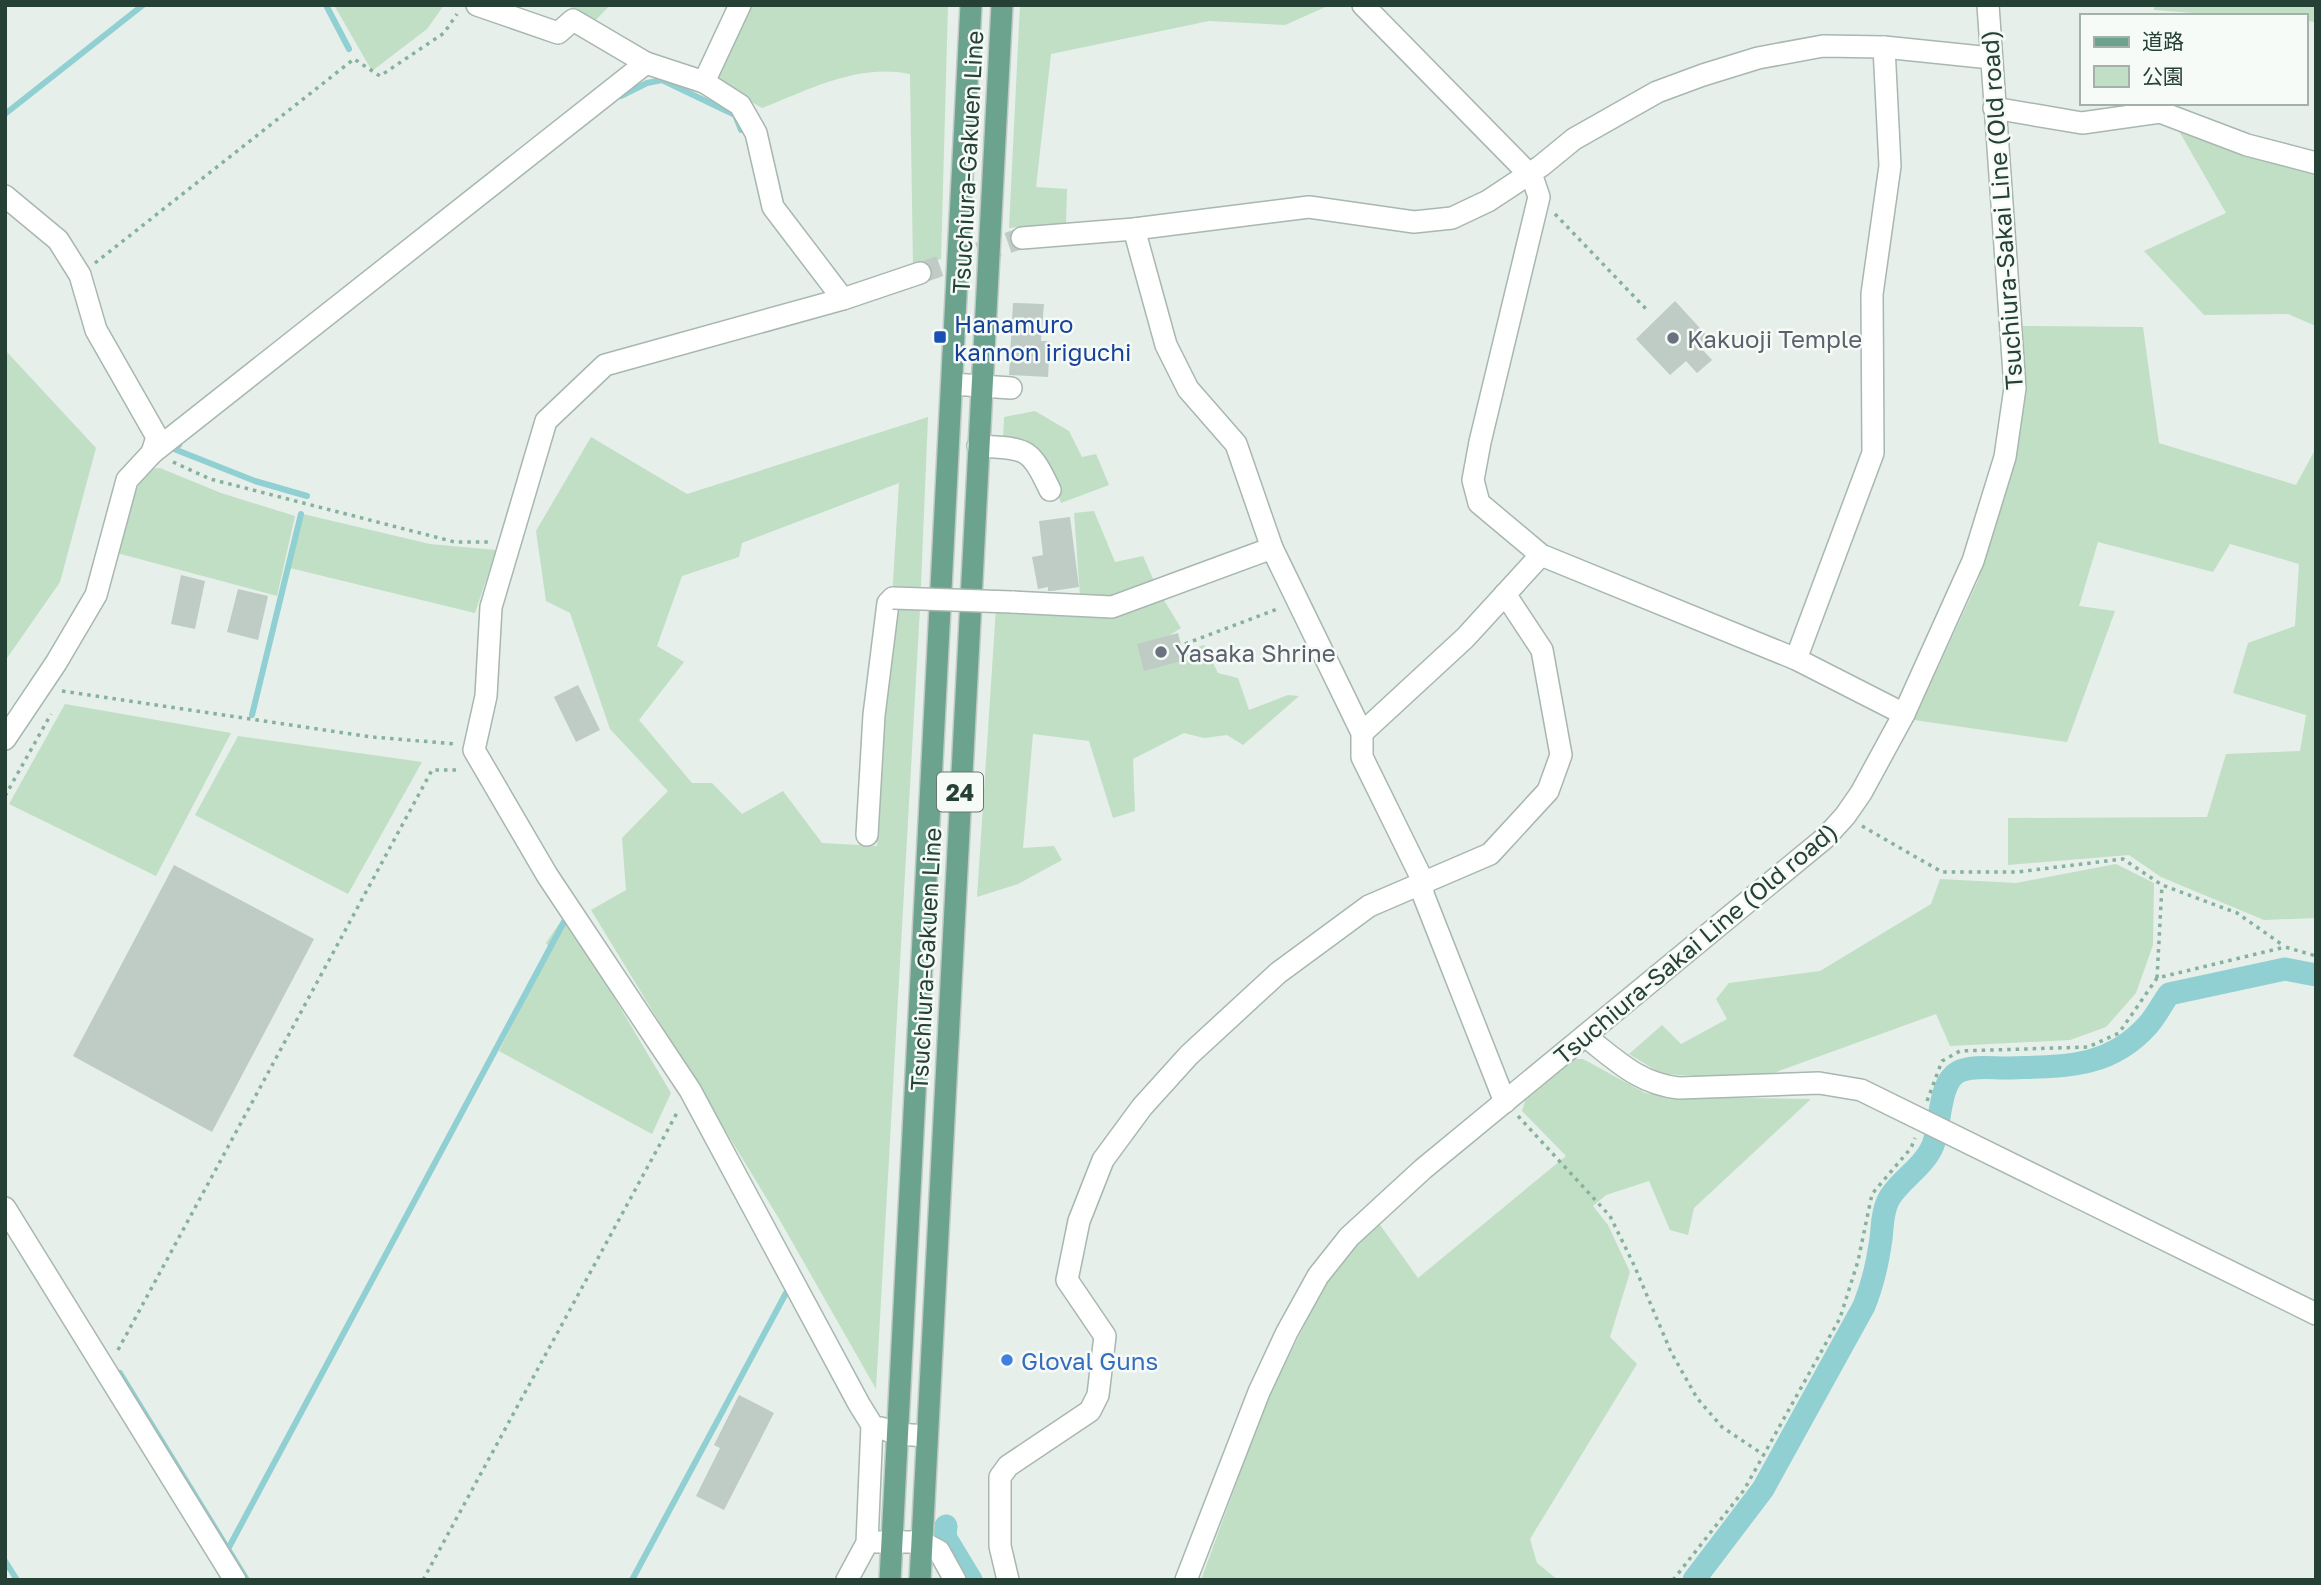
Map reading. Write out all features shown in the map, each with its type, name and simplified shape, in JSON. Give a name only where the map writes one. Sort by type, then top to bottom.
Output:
[{"type":"main road","name":"Tsuchiura-Gakuen Line","points":[[890,1580],[971,5]]},
{"type":"main road","name":"Tsuchiura-Gakuen Line","points":[[920,1580],[1002,5]]},
{"type":"street","points":[[477,5],[558,33],[573,20],[646,63],[704,82],[740,105],[756,133],[773,207],[843,299]]},
{"type":"street","points":[[704,82],[740,5]]},
{"type":"street","points":[[1363,5],[1528,173],[1539,197],[1473,480],[1479,503],[1541,555],[1796,659],[1903,714]]},
{"type":"street","name":"Tsuchiura-Sakai Line (Old road)","points":[[1186,1580],[1259,1392],[1287,1332],[1318,1276],[1359,1228],[1423,1169],[1802,859],[1845,816],[1876,768],[1973,561],[2005,457],[2015,388],[1988,5]]},
{"type":"street","points":[[1022,238],[1135,229],[1309,207],[1414,222],[1452,218],[1488,201],[1599,124],[1657,92],[1703,75],[1791,50],[1823,46],[1884,47],[1991,58]]},
{"type":"street","points":[[1796,659],[1873,453],[1872,293],[1890,166],[1884,47]]},
{"type":"street","points":[[5,739],[96,595],[127,480],[152,453],[646,63]]},
{"type":"street","points":[[1994,108],[2082,123],[2160,112],[2246,145],[2316,163]]},
{"type":"street","points":[[5,196],[58,240],[80,275],[96,330],[157,437],[152,453]]},
{"type":"street","points":[[1135,229],[1167,345],[1188,389],[1236,444],[1272,548],[1362,733],[1362,757],[1423,881],[1423,894],[1505,1102]]},
{"type":"street","points":[[847,1580],[867,1543],[872,1425],[690,1090],[547,875],[475,747],[486,696],[492,607],[545,421],[605,365],[843,299],[920,273]]},
{"type":"street","points":[[952,384],[1011,388]]},
{"type":"street","points":[[978,446],[1026,453],[1035,460],[1050,491]]},
{"type":"street","points":[[867,835],[874,715],[888,603],[893,598],[1112,607],[1272,548]]},
{"type":"street","points":[[1362,733],[1465,638],[1541,555]]},
{"type":"street","points":[[1008,1580],[1000,1546],[1000,1477],[1008,1466],[1090,1411],[1098,1395],[1105,1336],[1067,1280],[1079,1221],[1103,1160],[1142,1107],[1189,1055],[1278,973],[1369,906],[1490,854],[1548,791],[1560,755],[1542,650],[1505,594]]},
{"type":"street","points":[[1585,1036],[1644,1080],[1659,1086],[1679,1088],[1819,1083],[1861,1090],[2316,1314]]},
{"type":"street","points":[[5,1208],[235,1580]]},
{"type":"street","points":[[872,1425],[897,1434],[927,1436]]},
{"type":"street","points":[[867,1543],[922,1542],[939,1551],[955,1580]]},
{"type":"path","points":[[80,275],[354,59],[380,76],[444,33],[463,5]]},
{"type":"path","points":[[1539,197],[1647,310]]},
{"type":"path","points":[[152,453],[210,479],[455,542],[512,543]]},
{"type":"path","points":[[1185,644],[1298,601]]},
{"type":"path","points":[[40,687],[372,737],[475,747],[464,769],[432,770],[107,1371]]},
{"type":"path","points":[[5,796],[51,715]]},
{"type":"path","points":[[1845,816],[1942,872],[2017,872],[2123,859],[2162,885],[2237,914],[2285,947],[2316,956]]},
{"type":"path","points":[[1673,1580],[1744,1490],[1840,1318],[1858,1261],[1872,1194],[1911,1148],[1942,1061],[1960,1051],[2088,1047],[2119,1033],[2157,978],[2162,885]]},
{"type":"path","points":[[2157,978],[2285,947]]},
{"type":"path","points":[[423,1580],[690,1090]]},
{"type":"path","points":[[1505,1102],[1610,1216],[1671,1352],[1697,1398],[1722,1427],[1764,1455]]},
{"type":"green space","points":[[334,5],[444,5],[427,29],[372,71]]},
{"type":"green space","points":[[568,5],[610,5],[593,23]]},
{"type":"green space","points":[[752,5],[948,5],[941,259],[913,266],[910,74],[871,72],[852,75],[815,86],[762,108],[716,82]]},
{"type":"green space","points":[[1020,5],[1330,5],[1285,25],[1209,21],[1051,54],[1036,187],[1067,189],[1066,224],[1009,228]]},
{"type":"green space","points":[[2154,5],[2316,5],[2316,22],[2307,21],[2307,14],[2206,14],[2154,10]]},
{"type":"green space","points":[[2175,124],[2316,168],[2316,326],[2288,314],[2204,315],[2144,251],[2226,213]]},
{"type":"green space","points":[[2023,326],[2143,327],[2159,443],[2296,485],[2316,448],[2316,918],[2264,920],[2161,877],[2129,855],[2008,865],[2008,818],[2207,817],[2226,754],[2300,751],[2306,715],[2233,693],[2248,643],[2295,626],[2299,564],[2230,544],[2213,572],[2098,542],[2079,606],[2115,611],[2067,742],[1914,720],[1978,581],[2016,454],[2024,395]]},
{"type":"green space","points":[[5,350],[96,448],[60,582],[5,661]]},
{"type":"green space","points":[[1035,411],[1069,431],[1082,457],[1096,454],[1109,485],[1061,503],[1048,468],[1003,441],[1004,417]]},
{"type":"green space","points":[[928,417],[920,608],[876,1389],[778,1217],[591,910],[626,890],[622,838],[668,791],[610,729],[570,613],[546,601],[536,531],[591,437],[687,494]],"holes":[[[899,483],[877,846],[822,843],[783,791],[742,814],[712,783],[692,783],[639,720],[684,662],[657,646],[682,576],[739,557],[742,543]]]},
{"type":"green space","points":[[160,468],[221,493],[295,516],[277,596],[117,553],[125,520],[137,490],[148,469]]},
{"type":"green space","points":[[1094,511],[1115,562],[1143,556],[1159,592],[1181,628],[1143,652],[1146,664],[1204,645],[1218,673],[1238,678],[1249,710],[1288,695],[1299,696],[1243,745],[1227,735],[1204,738],[1184,733],[1133,759],[1135,811],[1113,818],[1089,741],[1033,734],[1023,848],[1054,846],[1062,860],[1018,884],[977,897],[996,608],[1081,609],[1074,513]]},
{"type":"green space","points":[[303,514],[430,544],[496,550],[475,613],[290,568]]},
{"type":"green space","points":[[65,704],[231,733],[156,876],[9,804]]},
{"type":"green space","points":[[238,736],[422,762],[348,894],[195,815]]},
{"type":"green space","points":[[2116,864],[2154,883],[2153,945],[2136,993],[2106,1027],[2070,1040],[1950,1046],[1936,1014],[1757,1079],[1662,1074],[1629,1054],[1662,1025],[1681,1044],[1727,1019],[1716,999],[1729,983],[1820,971],[1931,904],[1940,879],[2016,883]]},
{"type":"green space","points":[[565,915],[671,1093],[652,1134],[499,1051],[551,949],[546,943]]},
{"type":"green space","points":[[1575,1059],[1583,1059],[1645,1093],[1673,1097],[1811,1099],[1694,1208],[1688,1235],[1670,1230],[1649,1181],[1606,1195],[1593,1206],[1608,1225],[1630,1272],[1610,1337],[1637,1364],[1530,1539],[1537,1563],[1558,1580],[1201,1580],[1266,1402],[1328,1278],[1378,1222],[1418,1278],[1566,1156],[1522,1111],[1525,1101]]},
{"type":"building","name":"Kakuoji Temple","points":[[1675,301],[1709,338],[1700,347],[1712,360],[1697,373],[1686,361],[1670,375],[1636,339]]},
{"type":"building","points":[[1013,303],[1044,304],[1041,341],[1050,341],[1048,377],[1009,375]]},
{"type":"building","points":[[1070,517],[1079,587],[1052,591],[1048,591],[1048,587],[1038,589],[1032,557],[1043,555],[1039,521]]},
{"type":"building","points":[[181,575],[205,581],[195,629],[171,624]]},
{"type":"building","points":[[238,589],[268,596],[258,640],[227,632]]},
{"type":"building","name":"Yasaka Shrine","points":[[1178,633],[1185,660],[1144,671],[1137,644]]},
{"type":"building","points":[[578,685],[600,730],[576,742],[554,697]]},
{"type":"building","points":[[174,865],[314,939],[212,1132],[73,1056]]},
{"type":"building","points":[[739,1395],[774,1413],[724,1510],[696,1496],[720,1448],[714,1445]]},
{"type":"waterway","points":[[5,114],[143,5]]},
{"type":"waterway","points":[[326,5],[349,49]]},
{"type":"waterway","points":[[621,96],[647,83],[662,80],[735,115],[741,130]]},
{"type":"waterway","points":[[179,445],[174,449],[255,481],[307,496]]},
{"type":"waterway","points":[[252,715],[301,514]]},
{"type":"waterway","points":[[228,1549],[565,920]]},
{"type":"waterway","points":[[1694,1580],[1763,1489],[1864,1306],[1876,1268],[1887,1203],[1896,1189],[1929,1153],[1936,1137],[1943,1095],[1947,1085],[1958,1072],[1982,1067],[2083,1063],[2100,1058],[2133,1040],[2151,1021],[2169,994],[2285,969],[2316,975]]},
{"type":"waterway","points":[[632,1580],[786,1293]]},
{"type":"waterway","points":[[120,1373],[247,1580]]},
{"type":"waterway","points":[[946,1526],[945,1537],[971,1580]]},
{"type":"waterway","points":[[5,1561],[17,1580]]},
{"type":"tunnel","points":[[920,273],[1022,238]]},
{"type":"place","name":"Hanamuro kannon iriguchi","points":[[940,337]]},
{"type":"place","name":"Kakuoji Temple","points":[[1673,338]]},
{"type":"place","name":"Yasaka Shrine","points":[[1161,652]]},
{"type":"place","name":"Gloval Guns","points":[[1007,1360]]}]
